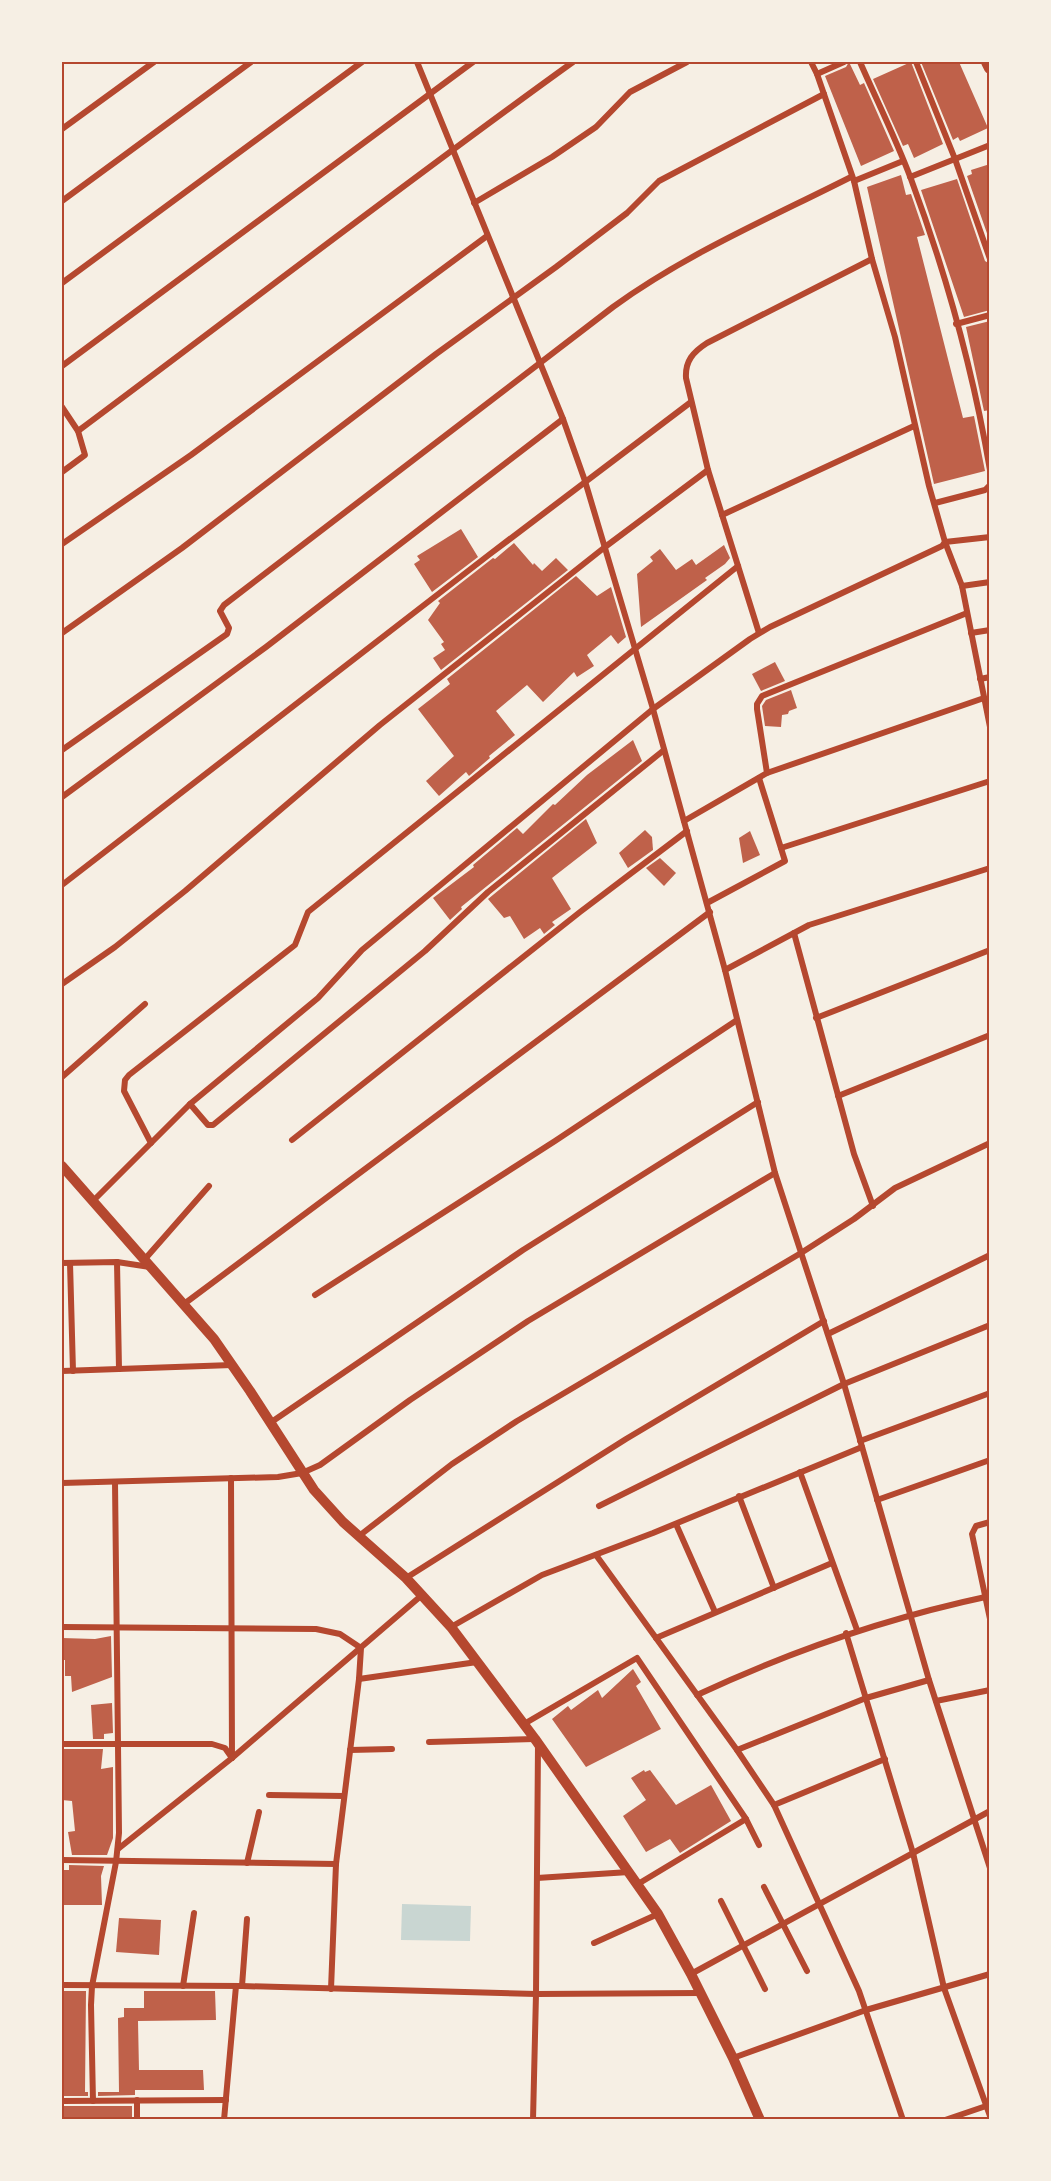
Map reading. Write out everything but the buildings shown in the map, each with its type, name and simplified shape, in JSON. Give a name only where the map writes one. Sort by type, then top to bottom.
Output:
[{"type":"main road","points":[[987,62],[990,68]]},
{"type":"street","points":[[62,129],[154,62]]},
{"type":"street","points":[[62,201],[251,62]]},
{"type":"street","points":[[62,283],[362,62]]},
{"type":"street","points":[[417,62],[563,419],[585,481],[653,709],[710,912],[775,1173],[844,1384],[928,1680],[990,1868]]},
{"type":"street","points":[[62,366],[473,62]]},
{"type":"street","points":[[78,431],[452,149],[573,62]]},
{"type":"street","points":[[474,202],[552,157],[596,127],[630,92],[687,62]]},
{"type":"street","points":[[811,62],[852,179],[872,260],[895,337],[914,426],[934,503],[945,542],[962,586],[990,727]]},
{"type":"street","points":[[817,74],[844,62]]},
{"type":"street","points":[[860,62],[910,177],[946,284],[973,385],[990,470]]},
{"type":"street","points":[[916,62],[955,159],[990,259]]},
{"type":"street","points":[[62,633],[182,548],[627,213],[664,177],[824,94]]},
{"type":"street","points":[[910,177],[990,145]]},
{"type":"street","points":[[62,750],[227,634],[229,628],[220,611],[224,605],[539,362],[653,279],[691,257],[852,179],[903,161]]},
{"type":"street","points":[[62,544],[192,455],[488,236]]},
{"type":"street","points":[[759,633],[708,470],[691,402],[686,369],[688,360],[700,347],[872,260]]},
{"type":"street","points":[[956,324],[990,315]]},
{"type":"street","points":[[62,885],[585,481],[691,402]]},
{"type":"street","points":[[62,407],[78,431],[85,455],[62,472]]},
{"type":"street","points":[[62,797],[266,647],[563,419]]},
{"type":"street","points":[[722,515],[914,426]]},
{"type":"street","points":[[62,984],[115,947],[185,891],[380,725],[605,547],[708,470]]},
{"type":"street","points":[[934,503],[985,490],[990,485]]},
{"type":"street","points":[[93,1201],[190,1104],[318,999],[362,950],[653,709],[759,633],[942,546],[945,542],[990,537]]},
{"type":"street","points":[[151,1143],[124,1091],[125,1080],[129,1075],[295,945],[308,912],[738,566]]},
{"type":"street","points":[[962,586],[990,582]]},
{"type":"street","points":[[768,773],[756,709],[762,696],[967,613]]},
{"type":"street","points":[[971,633],[990,630]]},
{"type":"street","points":[[980,679],[990,677]]},
{"type":"street","points":[[684,820],[768,773],[984,698]]},
{"type":"street","points":[[190,1104],[208,1125],[213,1125],[425,951],[488,891],[664,750]]},
{"type":"street","points":[[707,903],[785,861],[759,778]]},
{"type":"street","points":[[781,848],[990,781]]},
{"type":"street","points":[[292,1140],[580,912],[687,831]]},
{"type":"street","points":[[725,970],[825,919],[990,868]]},
{"type":"street","points":[[184,1304],[710,912]]},
{"type":"street","points":[[794,933],[838,1096],[860,1172],[873,1206]]},
{"type":"street","points":[[816,1018],[990,950]]},
{"type":"street","points":[[62,1077],[145,1004]]},
{"type":"street","points":[[315,1294],[555,1141],[738,1020]]},
{"type":"street","points":[[838,1096],[990,1035]]},
{"type":"street","points":[[270,1423],[523,1250],[758,1102]]},
{"type":"street","points":[[359,1536],[484,1442],[801,1253],[873,1206],[887,1193],[990,1143]]},
{"type":"street","points":[[62,1166],[184,1304],[232,1365],[302,1473],[328,1507],[406,1578],[452,1627],[524,1724],[631,1872],[658,1914],[733,2058],[760,2120]]},
{"type":"street","points":[[62,1483],[285,1476],[302,1473],[327,1461],[410,1400],[528,1322],[775,1173]]},
{"type":"street","points":[[148,1263],[208,1186]]},
{"type":"street","points":[[828,1334],[990,1255]]},
{"type":"street","points":[[117,1262],[119,1369]]},
{"type":"street","points":[[62,1263],[148,1263]]},
{"type":"street","points":[[70,1263],[73,1371]]},
{"type":"street","points":[[406,1578],[626,1439],[824,1321]]},
{"type":"street","points":[[599,1506],[844,1384],[990,1325]]},
{"type":"street","points":[[62,1371],[232,1365]]},
{"type":"street","points":[[452,1627],[527,1583],[676,1524],[861,1444],[990,1393]]},
{"type":"street","points":[[877,1500],[990,1460]]},
{"type":"street","points":[[800,1472],[857,1630]]},
{"type":"street","points":[[231,1478],[232,1758]]},
{"type":"street","points":[[93,2101],[92,1986],[118,1849],[115,1482]]},
{"type":"street","points":[[739,1496],[774,1588]]},
{"type":"street","points":[[990,1522],[976,1526],[972,1534],[987,1596],[990,1619]]},
{"type":"street","points":[[676,1524],[715,1612]]},
{"type":"street","points":[[596,1555],[774,1805],[866,2010],[903,2120]]},
{"type":"street","points":[[657,1638],[832,1563]]},
{"type":"street","points":[[118,1849],[232,1758],[422,1595]]},
{"type":"street","points":[[697,1695],[757,1668],[846,1633],[909,1614],[987,1596]]},
{"type":"street","points":[[62,1627],[328,1630],[351,1640],[361,1648]]},
{"type":"street","points":[[846,1633],[913,1853],[944,1988],[990,2116]]},
{"type":"street","points":[[331,1989],[336,1864],[361,1648]]},
{"type":"street","points":[[524,1724],[637,1658],[746,1819],[759,1845]]},
{"type":"street","points":[[359,1678],[478,1662]]},
{"type":"street","points":[[737,1750],[866,1698],[928,1680]]},
{"type":"street","points":[[936,1701],[990,1690]]},
{"type":"street","points":[[429,1742],[536,1741]]},
{"type":"street","points":[[533,2120],[537,1878],[536,1741]]},
{"type":"street","points":[[62,1744],[212,1744],[225,1748],[232,1758]]},
{"type":"street","points":[[350,1750],[392,1749]]},
{"type":"street","points":[[774,1805],[885,1759]]},
{"type":"street","points":[[269,1795],[344,1796]]},
{"type":"street","points":[[691,1974],[990,1810]]},
{"type":"street","points":[[247,1863],[259,1812]]},
{"type":"street","points":[[638,1884],[746,1819]]},
{"type":"street","points":[[62,1860],[336,1864]]},
{"type":"street","points":[[537,1878],[631,1872]]},
{"type":"street","points":[[764,1887],[807,1971]]},
{"type":"street","points":[[721,1901],[765,1989]]},
{"type":"street","points":[[183,1986],[194,1913]]},
{"type":"street","points":[[594,1943],[658,1914]]},
{"type":"street","points":[[224,2120],[247,1919]]},
{"type":"street","points":[[733,2058],[866,2010],[990,1974]]},
{"type":"street","points":[[62,1985],[239,1986],[536,1994],[700,1993]]},
{"type":"street","points":[[137,2100],[137,2120]]},
{"type":"street","points":[[62,2101],[225,2100]]},
{"type":"street","points":[[945,2120],[988,2106]]},
{"type":"shaded area","points":[[402,1904],[471,1906],[470,1941],[401,1940]]}]
